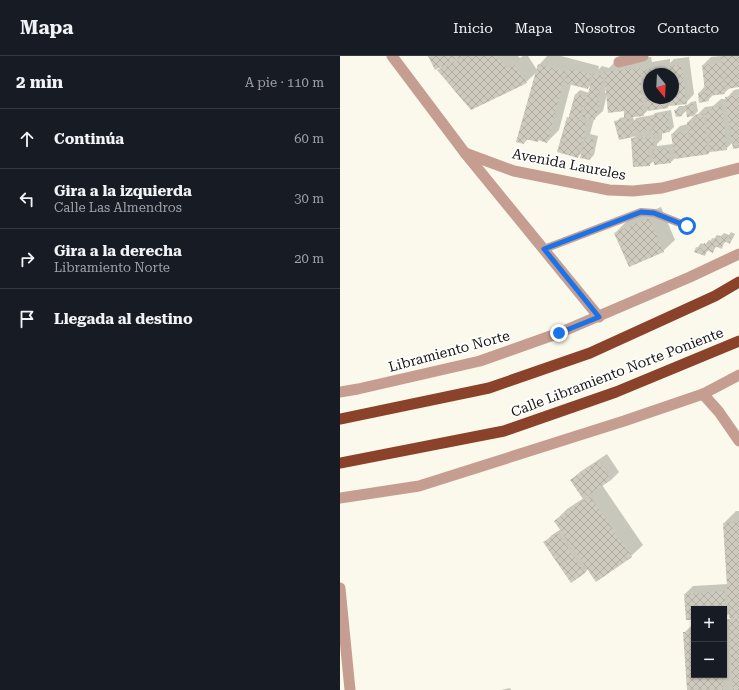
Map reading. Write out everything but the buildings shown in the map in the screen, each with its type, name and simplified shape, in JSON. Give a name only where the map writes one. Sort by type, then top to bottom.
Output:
[{"type":"highway","name":"Calle Libramiento Norte Poniente","points":[[340,419],[489,388],[590,353],[715,296],[739,282]]},
{"type":"highway","name":"Calle Libramiento Norte Poniente","points":[[340,463],[504,431],[616,392],[739,341]]},
{"type":"street","points":[[392,56],[465,153],[599,317]]},
{"type":"street","points":[[619,62],[642,56]]},
{"type":"street","name":"Avenida Laureles","points":[[465,153],[514,171],[609,190],[633,191],[662,188],[739,168]]},
{"type":"street","name":"Libramiento Norte","points":[[340,392],[480,361],[599,317],[739,254]]},
{"type":"street","points":[[340,498],[419,486],[624,421],[703,394],[739,375]]},
{"type":"street","points":[[703,394],[719,412],[739,441]]},
{"type":"street","points":[[340,588],[350,690]]},
{"type":"lane","points":[[544,249],[641,212],[654,213],[687,226]]},
{"type":"route","points":[[559,333],[599,317],[544,249],[641,212],[654,213],[687,226]]}]
